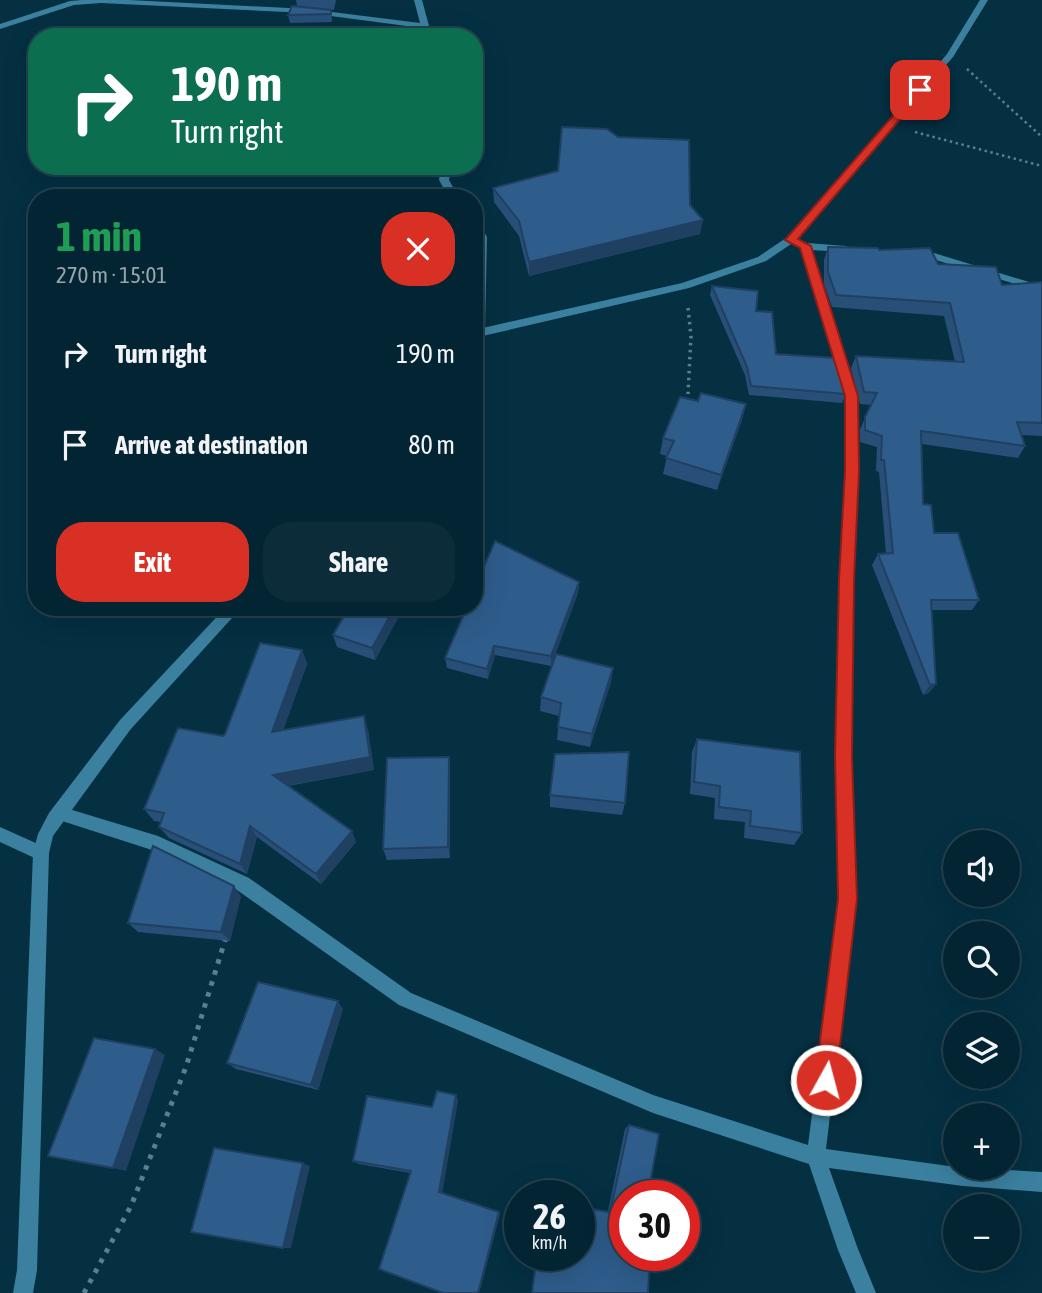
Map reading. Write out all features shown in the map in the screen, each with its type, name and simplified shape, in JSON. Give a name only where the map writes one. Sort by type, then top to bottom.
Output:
[{"type":"street","points":[[0,27],[73,3],[101,1],[308,10],[425,26],[418,0]]},
{"type":"street","points":[[483,331],[685,286],[762,259],[798,243],[950,55],[984,0]]},
{"type":"street","points":[[798,243],[861,250]]},
{"type":"street","points":[[798,243],[851,396],[843,756],[848,899],[816,1157],[866,1293]]},
{"type":"street","points":[[902,253],[930,256],[1042,289]]},
{"type":"street","points":[[23,1293],[27,1270],[41,853],[46,834],[125,724],[227,616]]},
{"type":"street","points":[[59,813],[158,844],[243,884],[405,999],[653,1104],[816,1157],[963,1176],[1042,1182]]},
{"type":"street","points":[[0,834],[41,853]]},
{"type":"path","points":[[950,55],[1007,103],[1042,138]]},
{"type":"path","points":[[890,126],[1042,166]]},
{"type":"path","points":[[685,286],[691,336],[688,394]]},
{"type":"path","points":[[84,1293],[131,1206],[186,1066],[243,884]]},
{"type":"building","points":[[292,6],[331,10],[331,14],[288,15]]},
{"type":"building","points":[[562,127],[607,129],[618,137],[689,140],[690,205],[703,220],[529,262],[519,221],[493,188],[558,171]]},
{"type":"building","points":[[828,247],[879,250],[930,248],[938,264],[996,267],[1002,285],[1042,282],[1042,423],[1017,422],[1025,446],[921,431],[923,504],[931,505],[934,533],[958,533],[979,600],[931,600],[936,684],[930,685],[878,554],[893,553],[884,460],[881,460],[882,436],[865,430],[865,417],[877,393],[864,392],[856,356],[964,362],[950,303],[836,295],[828,272]]},
{"type":"building","points":[[712,286],[758,291],[756,311],[772,312],[776,354],[836,358],[846,394],[751,386],[747,367]]},
{"type":"building","points":[[701,393],[746,404],[721,475],[666,458],[674,441],[663,438],[680,397],[698,401]]},
{"type":"building","points":[[495,541],[579,582],[551,656],[494,646],[487,669],[445,658],[463,616],[483,616],[483,569]]},
{"type":"building","points":[[344,616],[390,616],[372,648],[333,635]]},
{"type":"building","points":[[260,643],[302,650],[272,732],[364,716],[370,757],[273,775],[352,831],[316,874],[250,826],[240,864],[159,827],[164,813],[144,809],[178,728],[223,736],[225,734]]},
{"type":"building","points":[[556,654],[613,668],[592,734],[558,727],[561,703],[541,697]]},
{"type":"building","points":[[697,739],[800,752],[802,833],[750,826],[751,811],[719,807],[720,786],[694,782]]},
{"type":"building","points":[[629,752],[625,803],[550,795],[555,754]]},
{"type":"building","points":[[449,757],[448,847],[383,849],[387,758]]},
{"type":"building","points":[[153,846],[234,886],[221,932],[128,923]]},
{"type":"building","points":[[258,982],[338,1001],[311,1085],[227,1063]]},
{"type":"building","points":[[94,1038],[155,1049],[113,1168],[48,1156]]},
{"type":"building","points":[[437,1091],[456,1095],[439,1192],[499,1212],[478,1293],[443,1293],[379,1269],[411,1171],[353,1161],[367,1096],[432,1107]]},
{"type":"building","points":[[629,1125],[659,1134],[651,1180],[617,1180]]},
{"type":"building","points":[[214,1148],[303,1163],[283,1248],[191,1232]]},
{"type":"building","points":[[595,1210],[609,1212],[609,1271],[649,1271],[648,1293],[532,1293],[535,1271],[595,1271]]},
{"type":"route","points":[[826,1080],[848,899],[843,756],[846,580],[852,471],[851,396],[806,246],[790,240],[920,90]]}]
